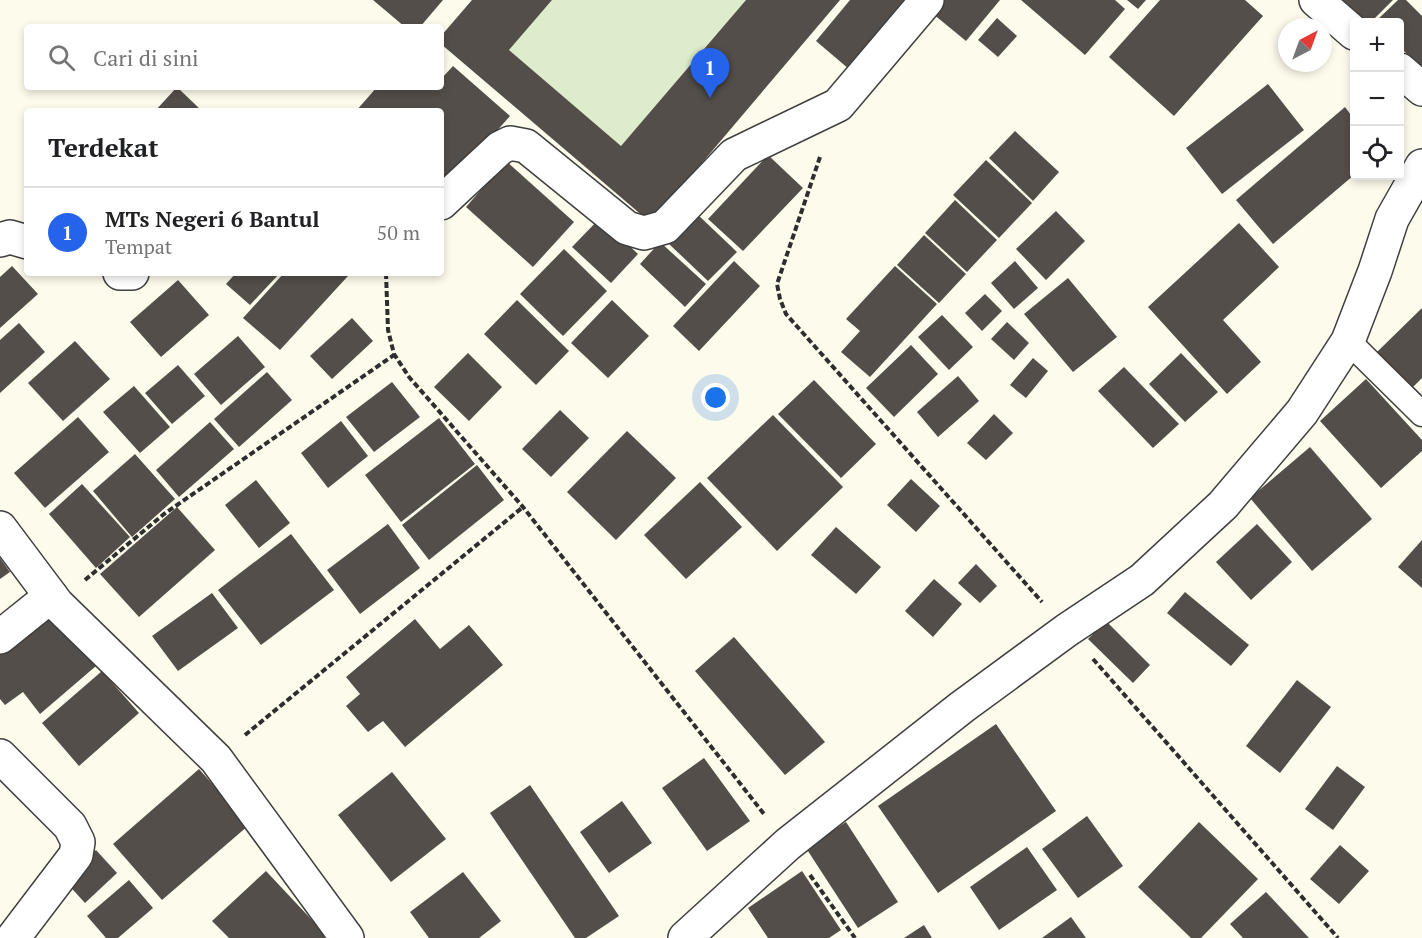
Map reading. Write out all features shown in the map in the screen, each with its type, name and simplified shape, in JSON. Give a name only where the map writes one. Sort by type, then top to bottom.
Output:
[{"type":"street","points":[[444,200],[500,148],[510,143],[518,144],[536,154],[627,228],[644,233],[665,227],[734,155],[838,105],[927,0]]},
{"type":"street","points":[[1316,0],[1350,30]]},
{"type":"street","points":[[1402,72],[1422,89]]},
{"type":"street","points":[[686,938],[788,844],[962,707],[1067,630],[1142,580],[1223,505],[1302,412],[1348,341],[1392,219],[1422,166]]},
{"type":"street","points":[[0,240],[10,237],[24,241]]},
{"type":"street","points":[[0,528],[54,600],[216,759],[347,938]]},
{"type":"street","points":[[0,637],[54,600]]},
{"type":"street","points":[[0,756],[70,826],[78,842],[76,855],[13,938]]},
{"type":"lane","points":[[1348,341],[1422,414]]},
{"type":"path","points":[[838,105],[777,284],[786,314],[1338,938]]},
{"type":"path","points":[[386,276],[388,330],[394,354],[409,377],[523,507],[788,844],[855,938]]},
{"type":"path","points":[[54,600],[164,514],[394,354]]},
{"type":"path","points":[[216,759],[523,507]]},
{"type":"green space","points":[[552,0],[746,0],[621,146],[509,50]]},
{"type":"building","points":[[373,0],[443,0],[423,24],[401,24]]},
{"type":"building","points":[[472,0],[552,0],[509,50],[621,146],[746,0],[840,0],[651,223],[444,47],[444,33]]},
{"type":"building","points":[[850,0],[919,0],[856,75],[816,41]]},
{"type":"building","points":[[934,0],[1000,0],[966,41],[927,9]]},
{"type":"building","points":[[1021,0],[1115,0],[1125,9],[1085,55]]},
{"type":"building","points":[[1127,0],[1146,0],[1138,9]]},
{"type":"building","points":[[1160,0],[1245,0],[1263,16],[1174,116],[1109,57]]},
{"type":"building","points":[[1340,0],[1393,0],[1375,18],[1358,18]]},
{"type":"building","points":[[1398,0],[1406,0],[1422,16],[1422,69],[1404,51],[1404,18],[1379,18]]},
{"type":"building","points":[[997,18],[1017,36],[998,57],[978,40]]},
{"type":"building","points":[[453,66],[510,116],[444,191],[444,108],[359,108],[374,90],[444,90],[444,76]]},
{"type":"building","points":[[1268,84],[1304,130],[1222,194],[1186,148]]},
{"type":"building","points":[[174,90],[180,90],[199,108],[158,108]]},
{"type":"building","points":[[1345,107],[1350,114],[1350,178],[1273,244],[1236,200]]},
{"type":"building","points":[[1015,131],[1059,172],[1033,201],[989,158]]},
{"type":"building","points":[[768,155],[803,188],[743,251],[708,219]]},
{"type":"building","points":[[986,160],[1032,203],[999,238],[953,195]]},
{"type":"building","points":[[506,161],[574,222],[533,267],[466,207]]},
{"type":"building","points":[[955,200],[997,240],[967,272],[925,233]]},
{"type":"building","points":[[1056,211],[1085,241],[1046,280],[1016,249]]},
{"type":"building","points":[[696,213],[737,252],[708,281],[668,243]]},
{"type":"building","points":[[600,218],[638,254],[611,283],[572,247]]},
{"type":"building","points":[[1239,223],[1279,267],[1223,320],[1261,362],[1227,394],[1148,307]]},
{"type":"building","points":[[924,235],[966,274],[939,303],[897,265]]},
{"type":"building","points":[[660,242],[706,284],[685,307],[640,264]]},
{"type":"building","points":[[564,249],[607,291],[563,336],[520,294]]},
{"type":"building","points":[[734,261],[760,286],[699,351],[673,326]]},
{"type":"building","points":[[1015,261],[1038,288],[1014,309],[991,283]]},
{"type":"building","points":[[12,266],[38,294],[0,328],[0,277]]},
{"type":"building","points":[[895,266],[937,304],[870,377],[841,352],[860,331],[846,319]]},
{"type":"building","points":[[233,276],[277,276],[250,305],[226,284]]},
{"type":"building","points":[[281,276],[348,276],[280,350],[243,318]]},
{"type":"building","points":[[1068,278],[1117,337],[1073,372],[1024,314]]},
{"type":"building","points":[[178,280],[209,315],[161,357],[130,322]]},
{"type":"building","points":[[985,294],[1002,311],[982,331],[965,313]]},
{"type":"building","points":[[517,300],[569,351],[536,385],[484,334]]},
{"type":"building","points":[[612,300],[649,336],[608,378],[571,343]]},
{"type":"building","points":[[1422,308],[1422,378],[1412,388],[1377,352]]},
{"type":"building","points":[[942,315],[973,347],[949,370],[918,337]]},
{"type":"building","points":[[352,318],[373,341],[332,379],[310,356]]},
{"type":"building","points":[[1007,322],[1029,343],[1014,360],[991,339]]},
{"type":"building","points":[[19,323],[45,352],[0,393],[0,340]]},
{"type":"building","points":[[238,336],[265,367],[221,405],[194,374]]},
{"type":"building","points":[[75,341],[110,379],[63,421],[28,383]]},
{"type":"building","points":[[911,345],[938,374],[894,417],[866,388]]},
{"type":"building","points":[[468,353],[502,387],[469,421],[434,387]]},
{"type":"building","points":[[1181,353],[1218,392],[1185,422],[1149,384]]},
{"type":"building","points":[[1033,358],[1048,371],[1026,398],[1010,385]]},
{"type":"building","points":[[178,365],[205,396],[172,424],[145,393]]},
{"type":"building","points":[[1124,367],[1179,424],[1153,448],[1098,391]]},
{"type":"building","points":[[267,372],[292,400],[239,447],[214,419]]},
{"type":"building","points":[[958,376],[979,401],[938,437],[917,412]]},
{"type":"building","points":[[1366,379],[1422,440],[1422,451],[1381,488],[1320,421]]},
{"type":"building","points":[[814,380],[876,444],[841,478],[778,414]]},
{"type":"building","points":[[392,382],[420,417],[374,452],[346,417]]},
{"type":"building","points":[[134,386],[170,427],[140,453],[103,412]]},
{"type":"building","points":[[560,410],[589,438],[551,477],[522,449]]},
{"type":"building","points":[[994,414],[1013,433],[986,460],[967,443]]},
{"type":"building","points":[[773,415],[843,487],[777,551],[707,478]]},
{"type":"building","points":[[78,417],[109,452],[45,508],[14,473]]},
{"type":"building","points":[[439,418],[475,464],[401,522],[365,475]]},
{"type":"building","points":[[341,421],[368,456],[328,488],[301,453]]},
{"type":"building","points":[[210,422],[234,449],[179,497],[156,470]]},
{"type":"building","points":[[627,431],[676,478],[616,540],[567,492]]},
{"type":"building","points":[[1310,447],[1372,519],[1312,571],[1250,498]]},
{"type":"building","points":[[135,454],[175,499],[132,537],[93,491]]},
{"type":"building","points":[[477,465],[504,500],[429,560],[402,525]]},
{"type":"building","points":[[911,479],[940,506],[916,532],[887,505]]},
{"type":"building","points":[[256,480],[290,523],[259,548],[225,505]]},
{"type":"building","points":[[700,482],[742,527],[686,579],[644,535]]},
{"type":"building","points":[[82,484],[130,537],[96,568],[49,514]]},
{"type":"building","points":[[177,507],[215,550],[139,617],[100,574]]},
{"type":"building","points":[[388,524],[420,568],[360,614],[327,570]]},
{"type":"building","points":[[1257,524],[1292,562],[1251,600],[1216,562]]},
{"type":"building","points":[[836,527],[881,567],[856,594],[811,555]]},
{"type":"building","points":[[291,534],[334,590],[261,645],[218,590]]},
{"type":"building","points":[[1422,540],[1422,588],[1398,567]]},
{"type":"building","points":[[0,558],[10,572],[0,579]]},
{"type":"building","points":[[976,564],[997,586],[980,603],[958,583]]},
{"type":"building","points":[[934,579],[962,604],[933,637],[905,611]]},
{"type":"building","points":[[1185,592],[1249,645],[1231,666],[1167,613]]},
{"type":"building","points":[[212,593],[238,628],[178,671],[152,636]]},
{"type":"building","points":[[50,611],[96,666],[40,714],[23,692],[5,705],[0,699],[0,651]]},
{"type":"building","points":[[415,619],[440,649],[469,625],[503,665],[405,747],[383,721],[368,732],[346,706],[360,694],[346,677]]},
{"type":"building","points":[[1106,621],[1150,665],[1133,683],[1088,639]]},
{"type":"building","points":[[734,637],[825,742],[785,775],[695,671]]},
{"type":"building","points":[[102,671],[139,713],[79,766],[42,723]]},
{"type":"building","points":[[1297,680],[1331,707],[1280,773],[1246,746]]},
{"type":"building","points":[[996,724],[1056,811],[938,893],[878,806]]},
{"type":"building","points":[[704,758],[750,821],[707,851],[662,788]]},
{"type":"building","points":[[1337,766],[1365,787],[1333,830],[1305,809]]},
{"type":"building","points":[[199,769],[249,825],[162,900],[113,844]]},
{"type":"building","points":[[392,772],[446,839],[391,882],[338,815]]},
{"type":"building","points":[[530,785],[619,916],[586,938],[575,938],[490,813]]},
{"type":"building","points":[[622,801],[652,843],[609,873],[580,832]]},
{"type":"building","points":[[1087,816],[1123,866],[1078,898],[1042,849]]},
{"type":"building","points":[[846,822],[898,902],[858,928],[806,848]]},
{"type":"building","points":[[1199,822],[1258,879],[1201,938],[1191,938],[1138,887]]},
{"type":"building","points":[[1340,845],[1369,871],[1339,904],[1310,879]]},
{"type":"building","points":[[1027,847],[1057,890],[999,930],[970,887]]},
{"type":"building","points":[[96,850],[117,873],[85,903],[64,880]]},
{"type":"building","points":[[266,871],[326,935],[324,938],[229,938],[212,921]]},
{"type":"building","points":[[802,871],[841,930],[829,938],[768,938],[748,908]]},
{"type":"building","points":[[463,872],[501,921],[479,938],[429,938],[410,912]]},
{"type":"building","points":[[129,880],[153,908],[118,938],[106,938],[87,916]]},
{"type":"building","points":[[1266,892],[1309,938],[1243,938],[1230,924]]},
{"type":"building","points":[[1071,917],[1086,938],[1042,938]]},
{"type":"building","points":[[924,925],[932,938],[904,938]]},
{"type":"place","name":"MTs Negeri 6 Bantul","points":[[710,98]]}]
